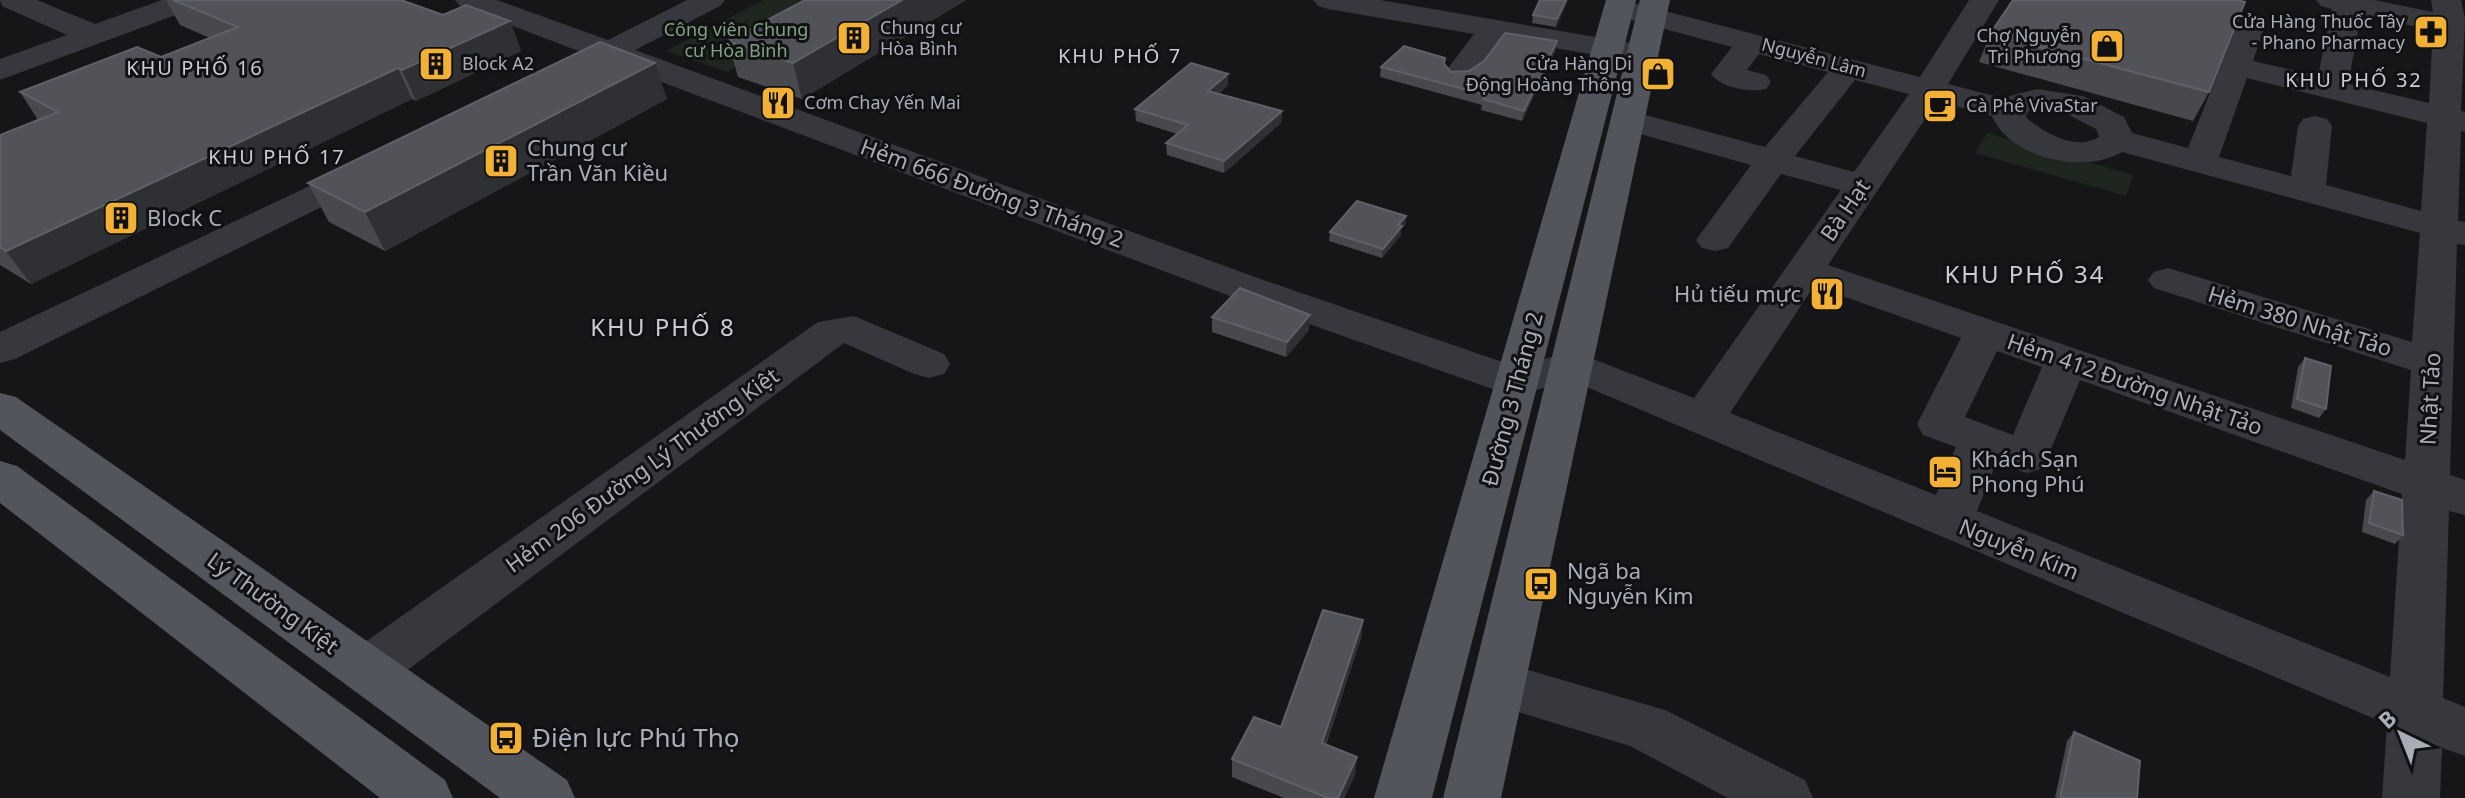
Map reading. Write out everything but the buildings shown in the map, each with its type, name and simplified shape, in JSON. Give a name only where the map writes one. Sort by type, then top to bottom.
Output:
[{"type":"main road","name":"Đường 3 Tháng 2","points":[[1472,798],[1627,120],[1625,51],[1619,4]]},
{"type":"main road","name":"Đường 3 Tháng 2","points":[[1403,798],[1516,382],[1625,51],[1653,8]]},
{"type":"main road","name":"Lý Thường Kiệt","points":[[0,408],[546,798]]},
{"type":"main road","points":[[0,478],[424,798]]},
{"type":"street","points":[[12,0],[94,35]]},
{"type":"street","points":[[0,70],[190,0]]},
{"type":"street","name":"Hẻm 666 Đường 3 Tháng 2","points":[[470,0],[1252,290],[1516,382]]},
{"type":"street","points":[[570,71],[710,0]]},
{"type":"street","points":[[1328,0],[1625,51]]},
{"type":"street","points":[[1461,72],[1502,30],[1524,0]]},
{"type":"street","name":"Bà Hạt","points":[[1703,419],[1929,88],[1984,0]]},
{"type":"street","points":[[2331,90],[2340,2],[2453,18]]},
{"type":"street","name":"Nguyễn Lâm","points":[[1619,4],[1653,8],[1752,42],[2009,110]]},
{"type":"street","name":"Nhật Tảo","points":[[2411,798],[2414,712],[2446,492],[2432,362],[2452,230],[2455,120],[2453,18]]},
{"type":"street","points":[[2200,162],[2248,31]]},
{"type":"street","points":[[1752,42],[1727,74],[1755,82]]},
{"type":"street","points":[[2235,66],[2455,120]]},
{"type":"street","points":[[1715,240],[1772,162],[1848,68]]},
{"type":"street","points":[[2039,99],[2072,104],[2112,124],[2117,140],[2111,146],[2086,151],[2052,146],[2022,133],[2008,117],[2009,110],[2015,104],[2039,99]]},
{"type":"street","points":[[1627,120],[1862,185]]},
{"type":"street","points":[[2307,191],[2315,126]]},
{"type":"street","points":[[2117,140],[2452,230]]},
{"type":"street","points":[[0,349],[392,158]]},
{"type":"street","name":"Hẻm 412 Đường Nhật Tảo","points":[[1805,270],[2446,492]]},
{"type":"street","name":"Hẻm 380 Nhật Tảo","points":[[2168,280],[2432,362]]},
{"type":"street","name":"Hẻm 206 Đường Lý Thường Kiệt","points":[[367,670],[833,331],[854,329],[929,364]]},
{"type":"street","points":[[1985,332],[1939,424],[2027,457],[2066,360]]},
{"type":"street","points":[[1516,382],[1572,365]]},
{"type":"street","name":"Nguyễn Kim","points":[[1572,365],[2465,732]]},
{"type":"street","points":[[1949,520],[1982,440]]},
{"type":"street","points":[[1498,684],[1645,727],[1694,764],[1784,798]]},
{"type":"green space","name":"Công viên Chung cư Hòa Bình","points":[[763,0],[857,0],[727,72],[666,51]]},
{"type":"green space","points":[[1987,133],[2133,175],[2126,196],[1975,153]]},
{"type":"place","name":"Cửa Hàng Thuốc Tây - Phano Pharmacy","points":[[2431,32]]},
{"type":"place","name":"Chung cư Hòa Bình","points":[[854,38]]},
{"type":"place","name":"Chợ Nguyễn Tri Phương","points":[[2107,46]]},
{"type":"place","name":"Block A2","points":[[436,64]]},
{"type":"place","name":"Cửa Hàng Di Động Hoàng Thông","points":[[1658,74]]},
{"type":"place","name":"Cơm Chay Yến Mai","points":[[778,103]]},
{"type":"place","name":"Cà Phê VivaStar","points":[[1940,106]]},
{"type":"place","name":"Chung cư Trần Văn Kiều","points":[[501,161]]},
{"type":"place","name":"Block C","points":[[121,218]]},
{"type":"place","name":"Hủ tiếu mực","points":[[1827,294]]},
{"type":"place","name":"Khách Sạn Phong Phú","points":[[1945,472]]},
{"type":"place","name":"Ngã ba Nguyễn Kim","points":[[1541,584]]},
{"type":"place","name":"Điện lực Phú Thọ","points":[[506,738]]},
{"type":"district","name":"KHU PHỐ 7","points":[[1120,56]]},
{"type":"district","name":"KHU PHỐ 16","points":[[195,68]]},
{"type":"district","name":"KHU PHỐ 32","points":[[2354,80]]},
{"type":"district","name":"KHU PHỐ 17","points":[[277,157]]},
{"type":"district","name":"KHU PHỐ 34","points":[[2025,275]]},
{"type":"district","name":"KHU PHỐ 8","points":[[663,328]]}]
